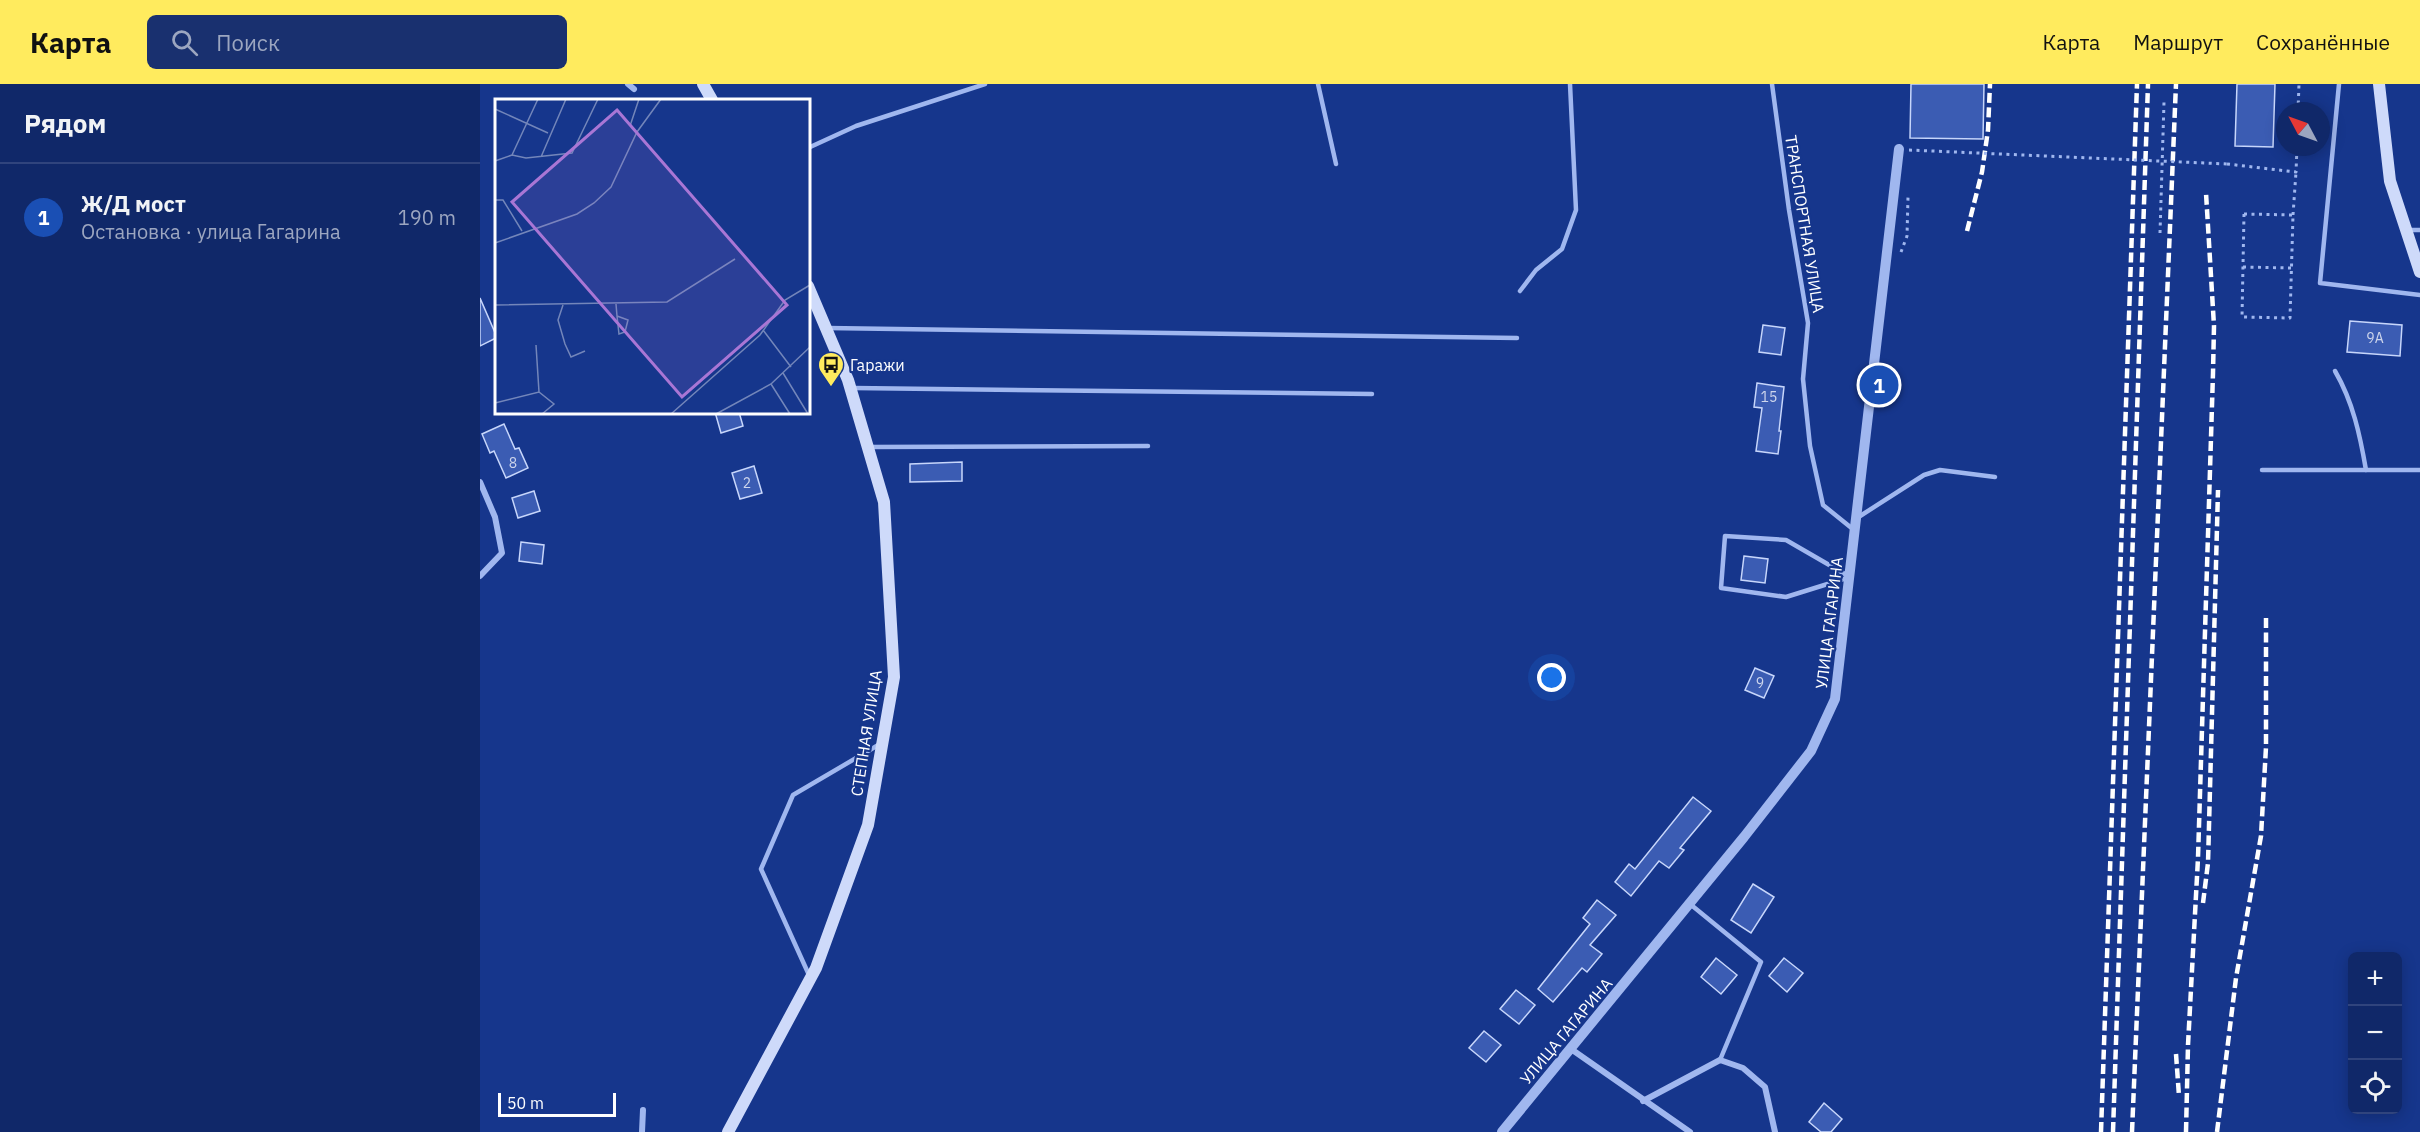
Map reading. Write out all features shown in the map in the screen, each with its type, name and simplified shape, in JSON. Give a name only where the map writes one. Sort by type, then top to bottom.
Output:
[{"type":"main road","points":[[703,84],[711,99]]},
{"type":"main road","points":[[2379,84],[2390,182],[2420,272]]},
{"type":"main road","name":"СТЕПНАЯ УЛИЦА","points":[[728,1132],[816,968],[868,825],[894,677],[884,502],[850,388],[810,290]]},
{"type":"street","name":"УЛИЦА ГАГАРИНА","points":[[1502,1132],[1690,904],[1811,751],[1835,699],[1904,150]]},
{"type":"street","points":[[480,482],[495,518],[502,553],[480,576]]},
{"type":"street","points":[[1571,1049],[1690,1132]]},
{"type":"street","points":[[1643,1101],[1720,1060],[1743,1068],[1765,1087],[1775,1132]]},
{"type":"street","points":[[642,1132],[643,1110]]},
{"type":"lane","points":[[810,147],[856,126],[985,84]]},
{"type":"lane","points":[[1318,84],[1336,164]]},
{"type":"lane","points":[[1520,291],[1536,270],[1562,249],[1576,210],[1570,84]]},
{"type":"lane","name":"ТРАНСПОРТНАЯ УЛИЦА","points":[[1772,84],[1789,210],[1808,323],[1803,379],[1810,446],[1822,505],[1856,531]]},
{"type":"lane","points":[[2338,84],[2320,283],[2420,295]]},
{"type":"lane","points":[[2406,230],[2420,230]]},
{"type":"lane","points":[[827,328],[1517,338]]},
{"type":"lane","points":[[2335,371],[2344,386],[2359,427],[2366,470]]},
{"type":"lane","points":[[850,388],[1372,394]]},
{"type":"lane","points":[[868,447],[1148,446]]},
{"type":"lane","points":[[1857,518],[1924,475],[1940,470],[1995,477]]},
{"type":"lane","points":[[2262,470],[2420,470]]},
{"type":"lane","points":[[1725,536],[1786,540],[1850,577],[1786,597],[1721,588],[1725,536]]},
{"type":"lane","points":[[810,978],[761,869],[793,795],[882,743]]},
{"type":"lane","points":[[1690,904],[1761,962],[1720,1060]]},
{"type":"path","points":[[2298,102],[2299,84]]},
{"type":"path","points":[[2160,233],[2164,102]]},
{"type":"path","points":[[1904,150],[2227,164],[2296,172]]},
{"type":"path","points":[[2293,214],[2244,214],[2242,317],[2290,318],[2297,156]]},
{"type":"path","points":[[2243,267],[2291,268]]},
{"type":"building","points":[[1911,84],[1984,84],[1983,139],[1910,138]]},
{"type":"building","points":[[2237,84],[2275,84],[2273,147],[2235,146]]},
{"type":"building","points":[[480,298],[495,333],[495,338],[480,346]]},
{"type":"building","points":[[2350,321],[2402,325],[2400,356],[2347,352]]},
{"type":"building","points":[[1763,325],[1785,328],[1781,355],[1759,352]]},
{"type":"building","points":[[1757,383],[1784,387],[1778,454],[1756,451],[1762,408],[1754,407]]},
{"type":"building","points":[[716,414],[740,414],[743,426],[721,433]]},
{"type":"building","points":[[504,424],[515,449],[519,448],[528,468],[506,478],[494,451],[490,453],[482,434]]},
{"type":"building","points":[[962,462],[962,481],[910,482],[910,464]]},
{"type":"building","points":[[754,466],[762,493],[740,499],[732,473]]},
{"type":"building","points":[[534,491],[540,511],[518,518],[512,498]]},
{"type":"building","points":[[521,542],[544,545],[542,564],[519,561]]},
{"type":"building","points":[[1744,556],[1768,559],[1765,583],[1741,580]]},
{"type":"building","points":[[1755,668],[1774,676],[1764,698],[1745,690]]},
{"type":"building","points":[[1693,797],[1711,811],[1680,848],[1684,850],[1669,868],[1659,861],[1631,896],[1615,882],[1629,864],[1635,869]]},
{"type":"building","points":[[1753,884],[1774,897],[1751,933],[1731,920]]},
{"type":"building","points":[[1597,900],[1616,915],[1590,945],[1602,954],[1587,972],[1582,968],[1553,1002],[1538,989],[1590,924],[1583,918]]},
{"type":"building","points":[[1716,958],[1737,975],[1721,994],[1701,977]]},
{"type":"building","points":[[1784,958],[1803,973],[1787,992],[1769,976]]},
{"type":"building","points":[[1516,990],[1535,1005],[1519,1024],[1500,1009]]},
{"type":"building","points":[[1484,1031],[1501,1045],[1486,1062],[1469,1048]]},
{"type":"building","points":[[1824,1103],[1842,1119],[1831,1132],[1821,1132],[1809,1122]]},
{"type":"railway","points":[[1967,231],[1982,172],[1988,130],[1990,84]]},
{"type":"railway","points":[[2101,1132],[2137,84]]},
{"type":"railway","points":[[2113,1132],[2148,84]]},
{"type":"railway","points":[[2132,1132],[2176,84]]},
{"type":"railway","points":[[2186,1132],[2188,1045],[2198,858],[2213,373],[2214,326],[2206,193]]},
{"type":"railway","points":[[2203,903],[2208,863],[2218,490]]},
{"type":"railway","points":[[2217,1132],[2236,978],[2261,836],[2266,747],[2266,615]]},
{"type":"railway","points":[[2176,1054],[2179,1096]]},
{"type":"place","name":"Ж/Д мост","points":[[1879,385]]},
{"type":"place","name":"Гаражи","points":[[831,388]]}]
